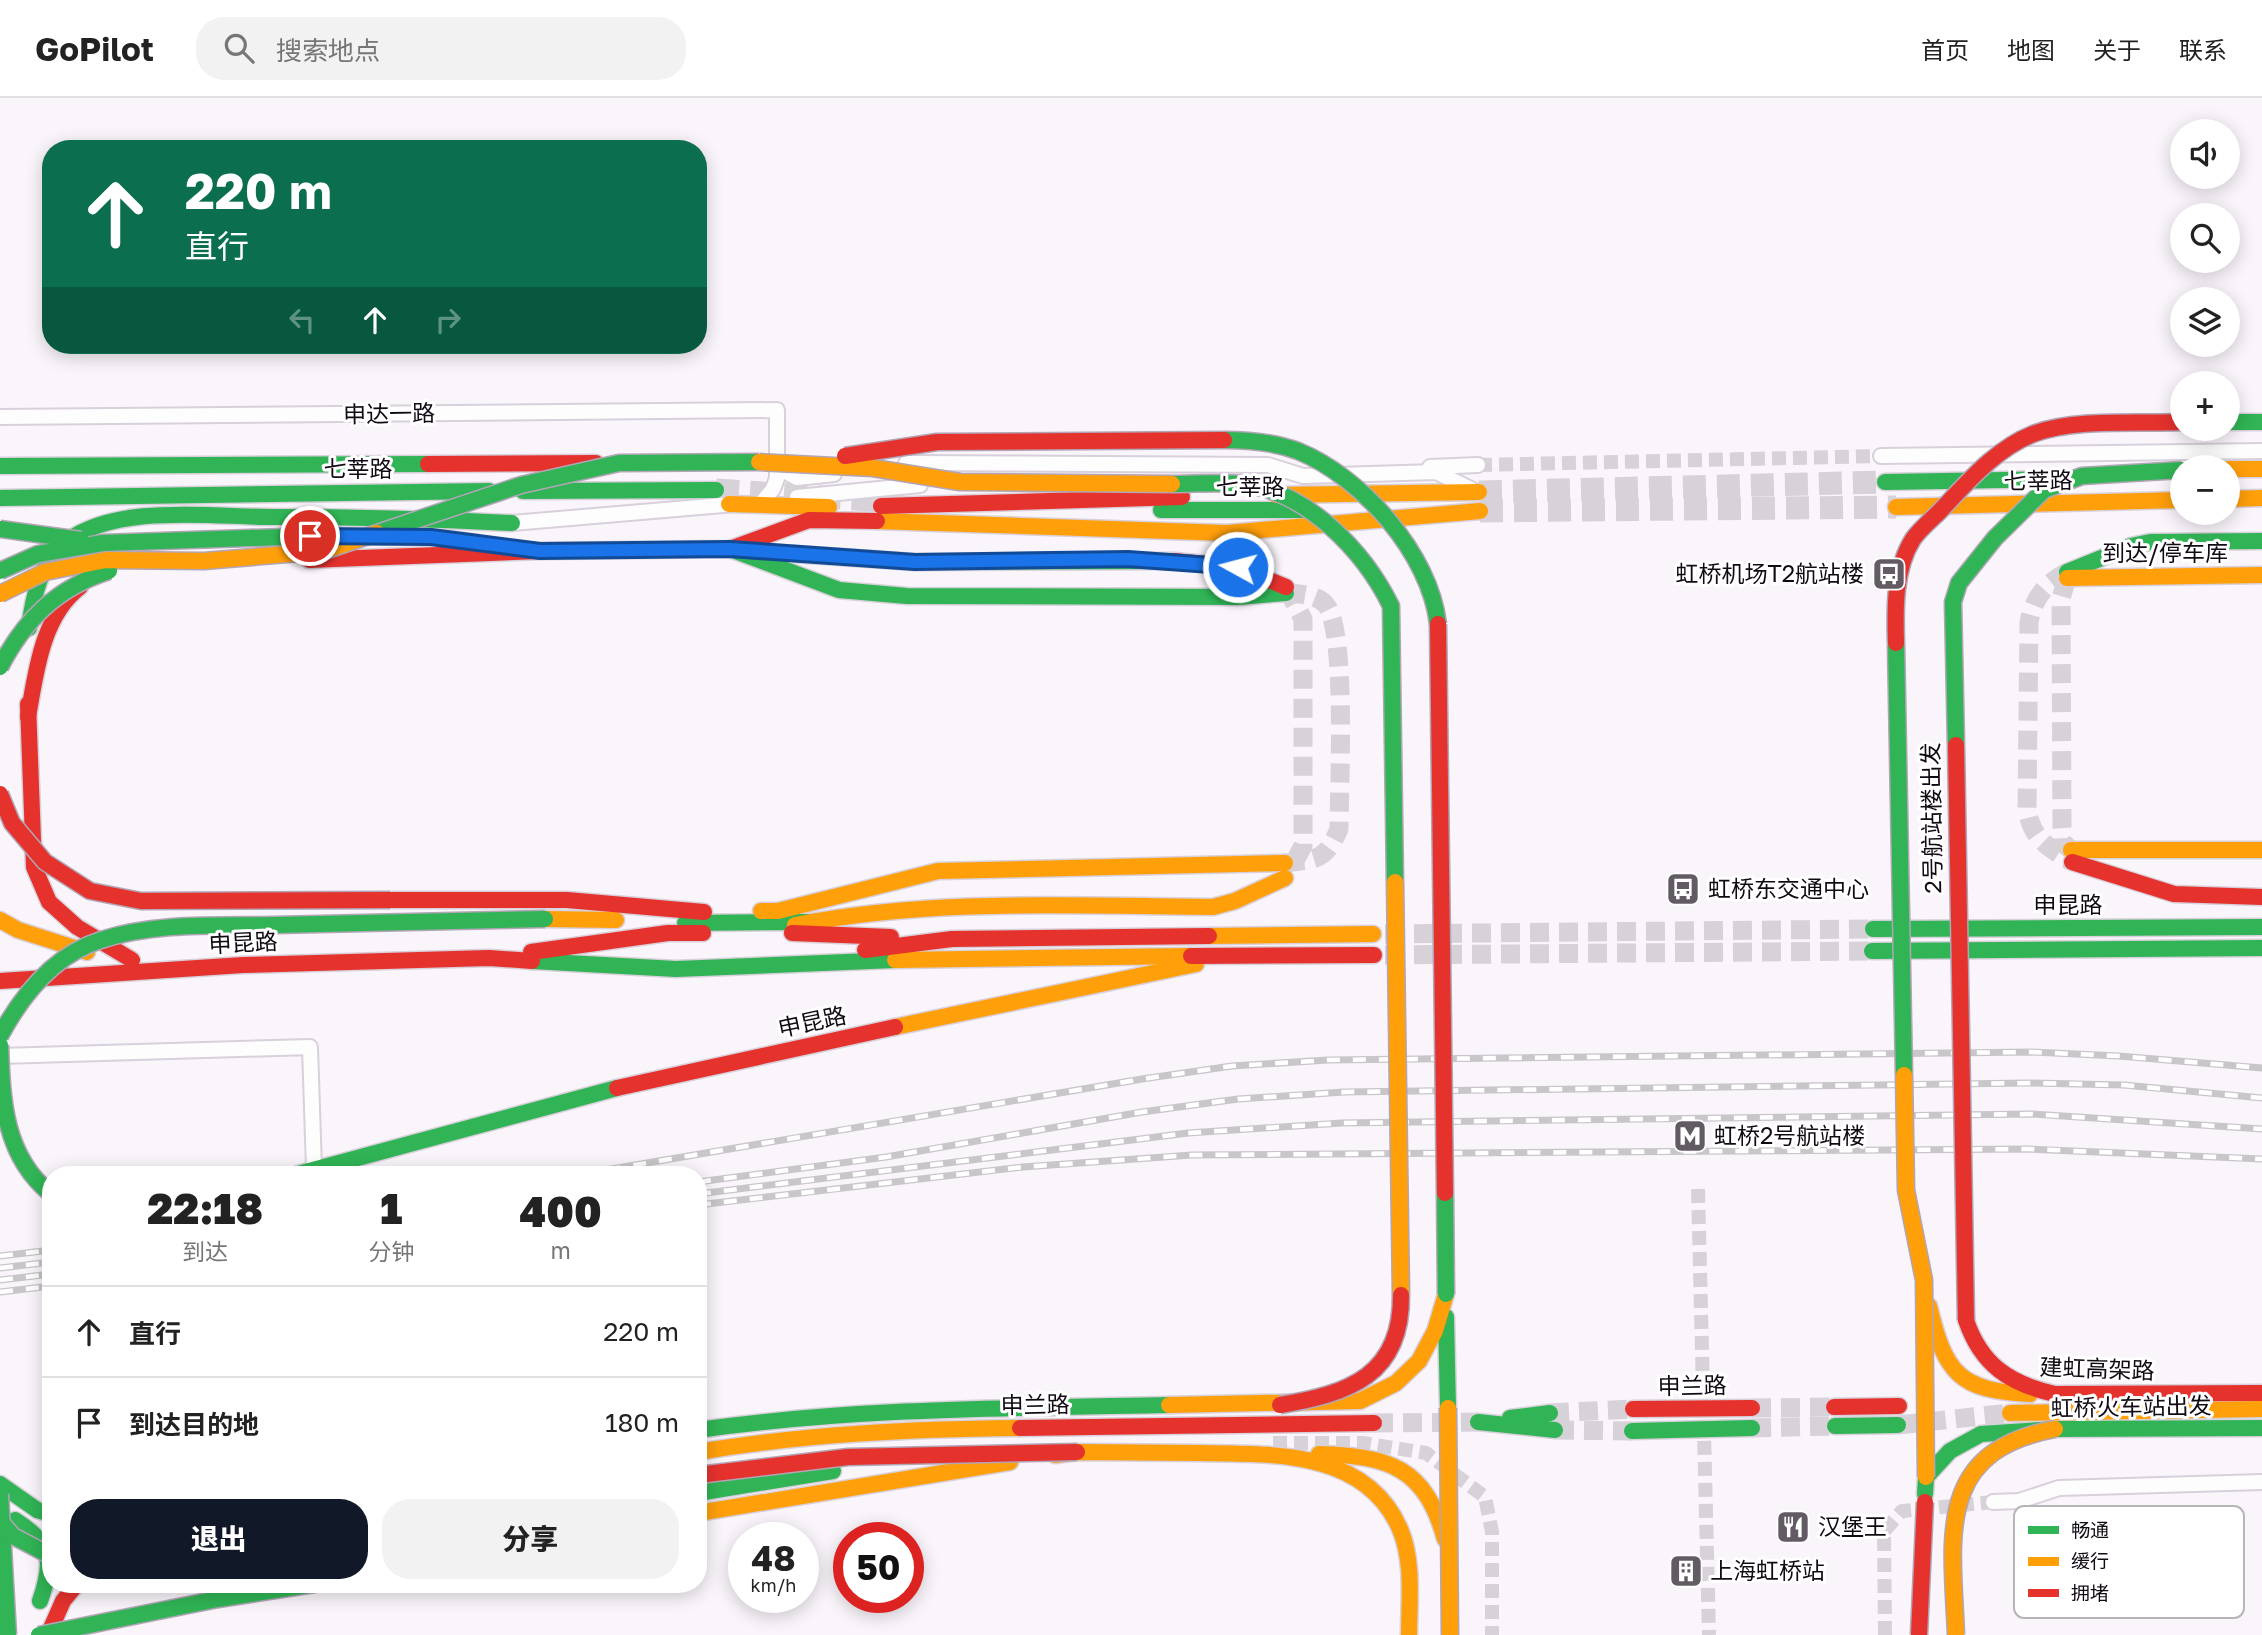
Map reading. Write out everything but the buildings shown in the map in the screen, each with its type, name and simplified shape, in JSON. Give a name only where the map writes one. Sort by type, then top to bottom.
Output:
[{"type":"main road","points":[[2055,1394],[1985,1392],[1959,1378],[1938,1340],[1923,1280],[1906,1190],[1895,602],[1899,576],[1913,538],[2006,449],[2034,434],[2067,426],[2170,422]]},
{"type":"main road","points":[[2240,422],[2262,422]]},
{"type":"main road","points":[[798,462],[937,442],[983,440],[1247,440],[1278,444],[1306,454],[1328,468],[1372,506],[1409,545],[1431,587],[1441,652],[1450,1635]]},
{"type":"main road","points":[[0,466],[798,462],[1022,485],[1261,486],[1293,501],[1355,551],[1383,585],[1391,606],[1401,1188],[1399,1334],[1390,1354],[1376,1372],[1356,1385],[1333,1395],[1280,1405]]},
{"type":"main road","points":[[0,594],[44,572],[106,560],[229,559],[324,551],[521,485],[619,463]]},
{"type":"main road","points":[[2240,469],[2262,469]]},
{"type":"main road","name":"2号航站楼出发","points":[[1966,1320],[1953,602],[1959,583],[1995,538],[2044,490],[2082,476],[2170,471]]},
{"type":"main road","points":[[2240,476],[2262,476]]},
{"type":"main road","points":[[1885,482],[2170,477]]},
{"type":"main road","name":"七莘路","points":[[0,498],[222,493],[716,490]]},
{"type":"main road","points":[[729,504],[832,508],[1479,492]]},
{"type":"main road","points":[[2240,499],[2262,498]]},
{"type":"main road","name":"七莘路","points":[[1896,507],[2170,500]]},
{"type":"main road","name":"七莘路","points":[[730,549],[809,520],[1227,533],[1480,511],[1020,509]]},
{"type":"main road","points":[[132,960],[77,927],[49,902],[34,867],[26,657],[32,606],[44,571],[65,542],[102,525],[147,518],[341,517],[512,523]]},
{"type":"main road","points":[[431,537],[512,523]]},
{"type":"main road","points":[[0,529],[103,543]]},
{"type":"main road","points":[[0,571],[38,554],[103,543],[310,536],[431,537],[540,551]]},
{"type":"main road","name":"到达/停车库","points":[[2262,541],[2150,542],[2131,546],[2067,575],[2262,575]]},
{"type":"main road","points":[[28,717],[40,650],[72,591],[103,576],[149,564],[540,551],[730,549],[915,562],[1128,559],[1218,563],[1238,567],[1286,590],[1238,597],[907,596],[839,590],[730,549]]},
{"type":"main road","points":[[0,667],[15,635],[51,598],[91,576],[152,560]]},
{"type":"main road","points":[[0,794],[12,823],[45,862],[90,891],[141,901],[567,900],[656,910],[704,912]]},
{"type":"main road","points":[[2262,850],[2072,856],[2174,894],[2262,897]]},
{"type":"main road","name":"申昆路","points":[[489,958],[668,933],[770,933],[808,922],[967,905],[1213,907],[1235,901],[1285,870],[938,871],[778,911],[704,912]]},
{"type":"main road","points":[[649,920],[704,912]]},
{"type":"main road","points":[[0,1036],[15,1008],[50,968],[100,940],[160,929],[545,919],[681,923],[808,922]]},
{"type":"main road","points":[[0,920],[18,930],[73,949],[132,960],[243,965]]},
{"type":"main road","name":"申昆路","points":[[1873,929],[2262,927]]},
{"type":"main road","points":[[770,933],[953,939]]},
{"type":"main road","name":"申昆路","points":[[811,965],[846,952],[953,939],[1373,934]]},
{"type":"main road","name":"申昆路","points":[[2235,949],[2262,941]]},
{"type":"main road","name":"申昆路","points":[[1872,951],[2262,948]]},
{"type":"main road","name":"申昆路","points":[[328,1166],[663,1076],[1195,964],[1344,955]]},
{"type":"main road","name":"申昆路","points":[[0,981],[243,965],[489,958],[676,970],[938,958],[1374,956]]},
{"type":"main road","points":[[0,1045],[3,1101],[13,1147],[42,1188]]},
{"type":"main road","points":[[1919,1635],[1926,1477],[1923,1280]]},
{"type":"main road","points":[[707,1429],[770,1420],[929,1410],[1344,1404],[1360,1401],[1391,1388],[1418,1364],[1430,1346],[1446,1294]]},
{"type":"main road","name":"建虹高架路","points":[[1966,1320],[1972,1340],[1993,1370],[2030,1390],[2055,1394],[2262,1393]]},
{"type":"main road","points":[[1834,1407],[1899,1406]]},
{"type":"main road","name":"申兰路","points":[[1633,1409],[1752,1408]]},
{"type":"main road","points":[[2010,1413],[2262,1409]]},
{"type":"main road","points":[[1550,1413],[1478,1422],[1555,1430]]},
{"type":"main road","name":"申兰路","points":[[707,1450],[768,1440],[903,1429],[1374,1423]]},
{"type":"main road","points":[[1835,1426],[1898,1425]]},
{"type":"main road","points":[[1632,1431],[1752,1427]]},
{"type":"main road","name":"虹桥火车站出发","points":[[1956,1635],[1956,1520],[1959,1497],[1978,1462],[2008,1441],[2054,1429],[2262,1428]]},
{"type":"main road","points":[[1926,1477],[1950,1451],[1965,1440],[1981,1434],[2054,1429]]},
{"type":"main road","points":[[707,1474],[848,1457],[1077,1452],[1346,1455],[1399,1466],[1416,1477],[1436,1505],[1448,1554]]},
{"type":"main road","points":[[707,1512],[1077,1452]]},
{"type":"main road","points":[[1273,1453],[1336,1467],[1358,1479],[1378,1496],[1399,1527],[1406,1547],[1409,1635]]},
{"type":"main road","points":[[707,1492],[859,1467]]},
{"type":"main road","points":[[0,1484],[42,1511]]},
{"type":"main road","points":[[0,1494],[8,1635]]},
{"type":"main road","points":[[5,1520],[42,1525]]},
{"type":"main road","points":[[5,1520],[13,1536],[42,1551]]},
{"type":"main road","points":[[5,1520],[36,1532],[42,1542]]},
{"type":"main road","points":[[40,1601],[43,1593]]},
{"type":"main road","points":[[0,1617],[56,1593]]},
{"type":"main road","points":[[48,1635],[69,1593]]},
{"type":"main road","points":[[218,1599],[234,1593]]},
{"type":"main road","points":[[39,1635],[258,1593]]},
{"type":"main road","points":[[80,1635],[102,1622]]},
{"type":"street","name":"申达一路","points":[[0,417],[777,410],[777,451]]},
{"type":"street","points":[[777,451],[786,472],[797,478],[897,463],[1268,465],[1303,476],[1436,472],[1479,492]]},
{"type":"street","points":[[763,500],[773,489],[777,478],[777,451]]},
{"type":"street","points":[[1881,456],[2262,451]]},
{"type":"street","points":[[965,463],[965,483]]},
{"type":"street","points":[[1350,470],[1478,465]]},
{"type":"street","points":[[512,523],[898,486],[1077,474],[1222,472]]},
{"type":"street","points":[[0,1056],[310,1047],[306,1166]]},
{"type":"street","points":[[1993,1502],[2019,1501],[2059,1488],[2262,1482]]},
{"type":"tunnel","points":[[1478,465],[1881,456]]},
{"type":"tunnel","points":[[1479,492],[1885,482]]},
{"type":"tunnel","points":[[716,490],[902,502]]},
{"type":"tunnel","points":[[1480,511],[1896,507]]},
{"type":"tunnel","points":[[2067,572],[2052,581],[2042,592],[2034,605],[2029,622],[2027,808],[2036,834],[2072,862]]},
{"type":"tunnel","points":[[2067,578],[2061,598],[2062,827],[2063,843],[2071,850]]},
{"type":"tunnel","points":[[1286,587],[1303,619],[1303,846],[1291,868]]},
{"type":"tunnel","points":[[1285,863],[1313,859],[1324,853],[1339,829],[1340,748],[1339,677],[1333,620],[1322,601],[1308,595],[1286,593]]},
{"type":"tunnel","points":[[1385,934],[1873,929]]},
{"type":"tunnel","points":[[1385,955],[1872,951]]},
{"type":"tunnel","points":[[1698,1189],[1709,1635]]},
{"type":"tunnel","points":[[1752,1408],[1834,1407]]},
{"type":"tunnel","points":[[1550,1413],[1633,1409]]},
{"type":"tunnel","points":[[1898,1425],[2010,1413]]},
{"type":"tunnel","points":[[1374,1423],[1478,1422]]},
{"type":"tunnel","points":[[1752,1428],[1835,1426]]},
{"type":"tunnel","points":[[1555,1430],[1632,1431]]},
{"type":"tunnel","points":[[1273,1443],[1363,1443],[1426,1453],[1485,1497],[1492,1532],[1492,1635]]},
{"type":"tunnel","points":[[1885,1635],[1884,1531],[1902,1511],[1993,1502]]},
{"type":"railway","points":[[629,1166],[1142,1079],[1232,1066],[1328,1060],[2031,1052],[2262,1068]]},
{"type":"railway","points":[[707,1181],[886,1157],[1142,1112],[1238,1099],[1344,1092],[2031,1083],[2124,1085],[2262,1098]]},
{"type":"railway","points":[[707,1193],[1188,1133],[1342,1123],[2031,1114],[2262,1129]]},
{"type":"railway","points":[[707,1204],[1023,1167],[1192,1155],[2029,1149],[2262,1159]]},
{"type":"railway","points":[[0,1256],[42,1251]]},
{"type":"railway","points":[[0,1268],[42,1263]]},
{"type":"railway","points":[[0,1280],[42,1275]]},
{"type":"railway","points":[[0,1292],[42,1287]]},
{"type":"traffic: fast","points":[[2240,422],[2262,422]]},
{"type":"traffic: fast","points":[[1224,440],[1261,442],[1289,448],[1322,463],[1346,479],[1389,521],[1407,545],[1422,571],[1438,624]]},
{"type":"traffic: fast","points":[[377,533],[521,485],[619,463],[759,462]]},
{"type":"traffic: fast","points":[[0,466],[428,464]]},
{"type":"traffic: fast","points":[[1956,745],[1953,602],[1959,583],[1995,538],[2044,490],[2082,476],[2170,471]]},
{"type":"traffic: fast","points":[[1885,482],[2067,479]]},
{"type":"traffic: fast","points":[[1172,484],[1242,484],[1289,498],[1331,527],[1349,545],[1380,585],[1391,606],[1395,882]]},
{"type":"traffic: fast","points":[[523,491],[716,490]]},
{"type":"traffic: fast","points":[[0,498],[489,491]]},
{"type":"traffic: fast","points":[[1161,510],[1302,510]]},
{"type":"traffic: fast","points":[[29,628],[39,581],[57,550],[87,530],[111,522],[138,517],[194,515],[512,523]]},
{"type":"traffic: fast","points":[[0,529],[81,540]]},
{"type":"traffic: fast","points":[[0,571],[38,554],[103,543],[310,536]]},
{"type":"traffic: fast","points":[[2067,572],[2131,546],[2150,542],[2262,541]]},
{"type":"traffic: fast","points":[[730,549],[839,590],[907,596],[1238,597],[1286,593]]},
{"type":"traffic: fast","points":[[752,551],[915,562],[1174,561]]},
{"type":"traffic: fast","points":[[0,667],[20,634],[44,607],[74,586],[109,571]]},
{"type":"traffic: fast","points":[[1896,643],[1904,1075]]},
{"type":"traffic: fast","points":[[0,1036],[18,1006],[54,966],[84,947],[122,934],[187,926],[545,919]]},
{"type":"traffic: fast","points":[[685,923],[808,922]]},
{"type":"traffic: fast","points":[[1873,929],[2262,927]]},
{"type":"traffic: fast","points":[[1872,951],[2262,948]]},
{"type":"traffic: fast","points":[[532,961],[676,969],[895,960]]},
{"type":"traffic: fast","points":[[0,1045],[2,1087],[9,1126],[23,1163],[42,1186]]},
{"type":"traffic: fast","points":[[328,1166],[617,1088]]},
{"type":"traffic: fast","points":[[1445,1193],[1446,1294]]},
{"type":"traffic: fast","points":[[1446,1317],[1448,1408]]},
{"type":"traffic: fast","points":[[707,1429],[874,1413],[1169,1405]]},
{"type":"traffic: fast","points":[[1510,1418],[1550,1413]]},
{"type":"traffic: fast","points":[[1478,1422],[1555,1430]]},
{"type":"traffic: fast","points":[[1835,1426],[1898,1425]]},
{"type":"traffic: fast","points":[[1632,1431],[1752,1428]]},
{"type":"traffic: fast","points":[[1925,1494],[1926,1477],[1950,1451],[1981,1434],[2055,1429],[2262,1428]]},
{"type":"traffic: fast","points":[[707,1492],[833,1471]]},
{"type":"traffic: fast","points":[[0,1484],[42,1511]]},
{"type":"traffic: fast","points":[[0,1494],[8,1635]]},
{"type":"traffic: fast","points":[[15,1520],[42,1545]]},
{"type":"traffic: fast","points":[[0,1521],[13,1536],[42,1551]]},
{"type":"traffic: fast","points":[[40,1601],[42,1593]]},
{"type":"traffic: fast","points":[[39,1635],[256,1593]]},
{"type":"traffic: slow","points":[[759,462],[873,468],[960,482],[1172,484]]},
{"type":"traffic: slow","points":[[2240,469],[2262,469]]},
{"type":"traffic: slow","points":[[1276,495],[1479,492]]},
{"type":"traffic: slow","points":[[2240,499],[2262,498]]},
{"type":"traffic: slow","points":[[1896,507],[2170,500]]},
{"type":"traffic: slow","points":[[729,504],[829,507]]},
{"type":"traffic: slow","points":[[877,521],[1227,533],[1480,511]]},
{"type":"traffic: slow","points":[[0,594],[45,572],[106,560],[204,561],[324,551],[377,533]]},
{"type":"traffic: slow","points":[[310,536],[431,537],[478,543]]},
{"type":"traffic: slow","points":[[2067,578],[2262,575]]},
{"type":"traffic: slow","points":[[2071,850],[2262,850]]},
{"type":"traffic: slow","points":[[761,911],[778,911],[938,871],[1285,863]]},
{"type":"traffic: slow","points":[[795,925],[847,916],[951,907],[1213,907],[1235,901],[1285,878]]},
{"type":"traffic: slow","points":[[1395,882],[1401,1295]]},
{"type":"traffic: slow","points":[[545,919],[616,920]]},
{"type":"traffic: slow","points":[[0,920],[18,930],[87,952]]},
{"type":"traffic: slow","points":[[1209,936],[1373,934]]},
{"type":"traffic: slow","points":[[895,960],[1191,956]]},
{"type":"traffic: slow","points":[[895,1027],[1196,964]]},
{"type":"traffic: slow","points":[[1904,1075],[1906,1190],[1924,1280],[1926,1477]]},
{"type":"traffic: slow","points":[[1169,1405],[1360,1401],[1396,1383],[1419,1361],[1435,1331],[1446,1294]]},
{"type":"traffic: slow","points":[[1929,1306],[1942,1348],[1959,1374],[1971,1383],[1987,1388],[2030,1394]]},
{"type":"traffic: slow","points":[[1448,1408],[1450,1635]]},
{"type":"traffic: slow","points":[[2010,1413],[2262,1409]]},
{"type":"traffic: slow","points":[[707,1451],[859,1434],[1020,1428]]},
{"type":"traffic: slow","points":[[1956,1635],[1954,1533],[1959,1504],[1969,1478],[1988,1457],[2016,1440],[2055,1429]]},
{"type":"traffic: slow","points":[[1055,1455],[1077,1452],[1257,1454],[1315,1462],[1341,1470],[1365,1484],[1385,1503],[1400,1529],[1409,1568],[1409,1635]]},
{"type":"traffic: slow","points":[[1319,1454],[1365,1458],[1401,1470],[1415,1481],[1427,1496],[1445,1539]]},
{"type":"traffic: slow","points":[[707,1512],[1010,1462]]},
{"type":"traffic: jam","points":[[1896,643],[1899,576],[1913,539],[1971,479],[2006,448],[2033,434],[2068,426],[2170,422]]},
{"type":"traffic: jam","points":[[845,456],[937,442],[1224,440]]},
{"type":"traffic: jam","points":[[428,464],[596,463]]},
{"type":"traffic: jam","points":[[881,506],[1182,497]]},
{"type":"traffic: jam","points":[[309,560],[540,551],[730,549],[809,520],[877,521]]},
{"type":"traffic: jam","points":[[1174,561],[1238,567],[1286,587]]},
{"type":"traffic: jam","points":[[28,717],[38,664],[49,629],[67,599],[80,587]]},
{"type":"traffic: jam","points":[[1438,624],[1445,1193]]},
{"type":"traffic: jam","points":[[28,704],[34,867],[49,902],[77,927],[132,960]]},
{"type":"traffic: jam","points":[[1956,745],[1966,1320]]},
{"type":"traffic: jam","points":[[0,794],[12,823],[45,862],[90,891],[141,901],[390,900]]},
{"type":"traffic: jam","points":[[2072,862],[2174,894],[2262,897]]},
{"type":"traffic: jam","points":[[390,900],[567,900],[704,912]]},
{"type":"traffic: jam","points":[[531,952],[668,933],[703,933]]},
{"type":"traffic: jam","points":[[792,933],[891,937]]},
{"type":"traffic: jam","points":[[865,950],[952,939],[1209,936]]},
{"type":"traffic: jam","points":[[1191,956],[1374,955]]},
{"type":"traffic: jam","points":[[0,981],[243,965],[489,958],[532,961]]},
{"type":"traffic: jam","points":[[617,1088],[895,1027]]},
{"type":"traffic: jam","points":[[1280,1405],[1328,1394],[1367,1376],[1381,1362],[1392,1344],[1399,1322],[1401,1295]]},
{"type":"traffic: jam","points":[[1966,1320],[1980,1349],[1999,1370],[2024,1385],[2055,1394],[2262,1393]]},
{"type":"traffic: jam","points":[[1834,1407],[1899,1406]]},
{"type":"traffic: jam","points":[[1633,1409],[1752,1408]]},
{"type":"traffic: jam","points":[[1020,1428],[1374,1423]]},
{"type":"traffic: jam","points":[[707,1474],[848,1457],[1077,1452]]},
{"type":"traffic: jam","points":[[1919,1635],[1925,1502]]},
{"type":"traffic: jam","points":[[48,1635],[63,1601],[70,1593]]},
{"type":"place","name":"虹桥机场T2航站楼","points":[[1889,574]]},
{"type":"place","name":"虹桥东交通中心","points":[[1683,889]]},
{"type":"place","name":"虹桥2号航站楼","points":[[1690,1136]]},
{"type":"place","name":"汉堡王","points":[[1793,1527]]},
{"type":"place","name":"上海虹桥站","points":[[1686,1571]]},
{"type":"route","points":[[310,536],[431,537],[540,551],[730,549],[915,562],[1128,559],[1218,563],[1238,567]]}]
